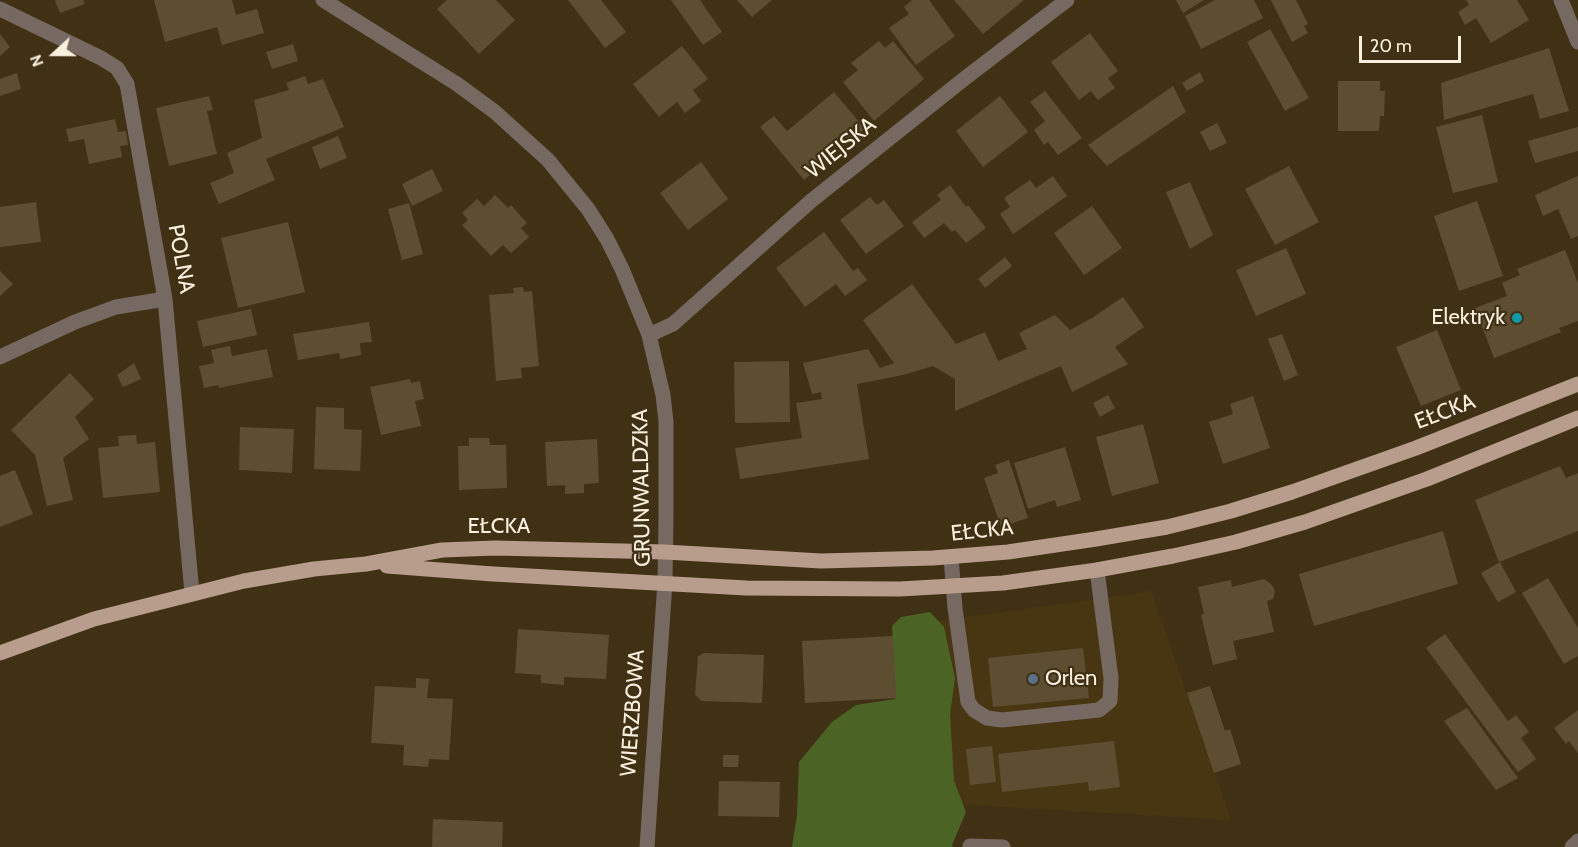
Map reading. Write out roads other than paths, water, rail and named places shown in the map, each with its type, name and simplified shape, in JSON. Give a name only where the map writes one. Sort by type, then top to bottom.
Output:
[{"type":"main road","name":"EŁCKA","points":[[0,653],[94,620],[192,593],[244,581],[314,569],[366,564],[442,550],[495,548],[665,552],[821,561],[951,557],[1008,552],[1167,527],[1231,511],[1292,492],[1578,384]]},
{"type":"main road","name":"EŁCKA","points":[[366,564],[493,574],[746,588],[822,589],[1003,583],[1097,570],[1183,554],[1305,522],[1427,479],[1578,418]]},
{"type":"street","name":"GRUNWALDZKA","points":[[323,0],[457,84],[503,118],[548,160],[582,202],[607,239],[622,268],[649,335],[663,395],[666,422],[665,582]]},
{"type":"street","name":"WIEJSKA","points":[[649,335],[673,324],[811,201],[1067,0]]},
{"type":"street","points":[[1561,0],[1578,42]]},
{"type":"street","name":"POLNA","points":[[0,9],[101,57],[117,69],[127,84],[165,298],[192,593]]},
{"type":"street","points":[[0,357],[75,322],[116,307],[165,298]]},
{"type":"street","points":[[951,557],[968,702],[974,710],[987,718],[1002,720],[1099,710],[1110,701],[1111,678],[1097,570]]},
{"type":"street","name":"WIERZBOWA","points":[[647,847],[665,582]]},
{"type":"street","points":[[1572,847],[1578,841]]},
{"type":"street","points":[[970,846],[1004,847]]},
{"type":"place","name":"Elektryk","points":[[1517,318]]},
{"type":"place","name":"Orlen","points":[[1033,679]]}]
